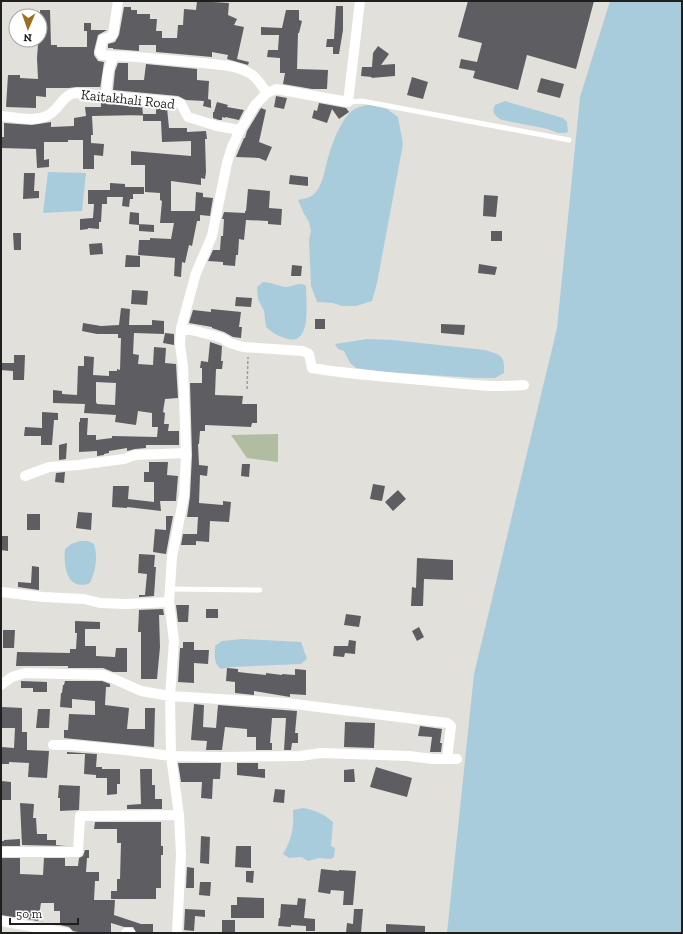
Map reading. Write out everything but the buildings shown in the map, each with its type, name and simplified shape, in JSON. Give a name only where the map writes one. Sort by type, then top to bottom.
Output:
[{"type":"street","points":[[118,1],[113,34],[110,37],[103,39],[100,52],[102,55],[161,58],[223,65],[241,69],[250,73],[267,93]]},
{"type":"street","points":[[177,933],[181,855],[179,815],[171,756],[170,696],[174,641],[169,602],[172,557],[184,496],[186,453],[183,366],[180,345],[181,328],[196,273],[212,236],[227,163],[232,146],[240,130],[255,105],[267,93],[276,89],[348,102],[360,1]]},
{"type":"street","points":[[106,96],[107,80],[113,58],[115,56]]},
{"type":"street","name":"Kaitakhali Road","points":[[1,116],[40,119],[51,114],[70,94],[75,93],[177,102],[182,104],[188,117],[217,126],[240,130]]},
{"type":"street","points":[[181,328],[222,338],[230,343],[248,347],[303,351],[309,354],[312,368],[335,372],[499,387],[524,385]]},
{"type":"street","points":[[25,476],[49,467],[124,459],[135,455],[186,453]]},
{"type":"street","points":[[1,592],[54,598],[84,599],[100,603],[126,604],[169,602]]},
{"type":"street","points":[[1,685],[12,677],[25,673],[92,674],[103,675],[141,690],[170,696],[286,703],[448,723],[451,726],[452,759],[322,753],[300,756],[218,758],[171,756],[125,750],[53,745]]},
{"type":"street","points":[[1,852],[78,852],[79,816],[81,815],[179,815]]},
{"type":"street","points":[[1,921],[67,933]]},
{"type":"lane","points":[[348,102],[362,101],[570,140]]},
{"type":"lane","points":[[170,589],[260,590]]},
{"type":"path","points":[[247,389],[248,347]]},
{"type":"green space","points":[[278,434],[278,462],[247,458],[231,435]]},
{"type":"water","points":[[610,1],[682,1],[682,933],[447,933],[474,674],[557,328],[580,97]]},
{"type":"water","points":[[505,101],[563,118],[567,122],[568,132],[558,133],[548,129],[502,120],[493,110],[495,105]]},
{"type":"water","points":[[370,104],[387,109],[398,117],[403,144],[377,283],[372,301],[356,306],[342,306],[333,303],[317,302],[311,286],[309,240],[311,231],[309,222],[298,200],[311,196],[319,188],[334,141],[348,114],[355,109]]},
{"type":"water","points":[[48,172],[86,173],[82,211],[43,213]]},
{"type":"water","points":[[263,282],[285,287],[298,284],[306,286],[306,320],[301,335],[296,339],[281,337],[266,327],[264,311],[258,299],[257,287]]},
{"type":"water","points":[[367,339],[393,340],[485,350],[495,353],[503,359],[504,373],[495,378],[477,378],[383,372],[356,368],[350,363],[344,351],[338,349],[335,344]]},
{"type":"water","points":[[80,541],[88,541],[94,544],[96,554],[94,573],[90,583],[82,585],[71,581],[66,570],[65,563],[65,549],[71,544]]},
{"type":"water","points":[[242,639],[301,642],[307,659],[301,664],[231,667],[221,669],[218,667],[215,656],[215,646],[222,641]]},
{"type":"water","points":[[303,808],[319,813],[333,822],[331,846],[335,848],[334,857],[331,859],[319,858],[308,861],[301,857],[289,858],[283,854],[292,833],[293,810]]}]
